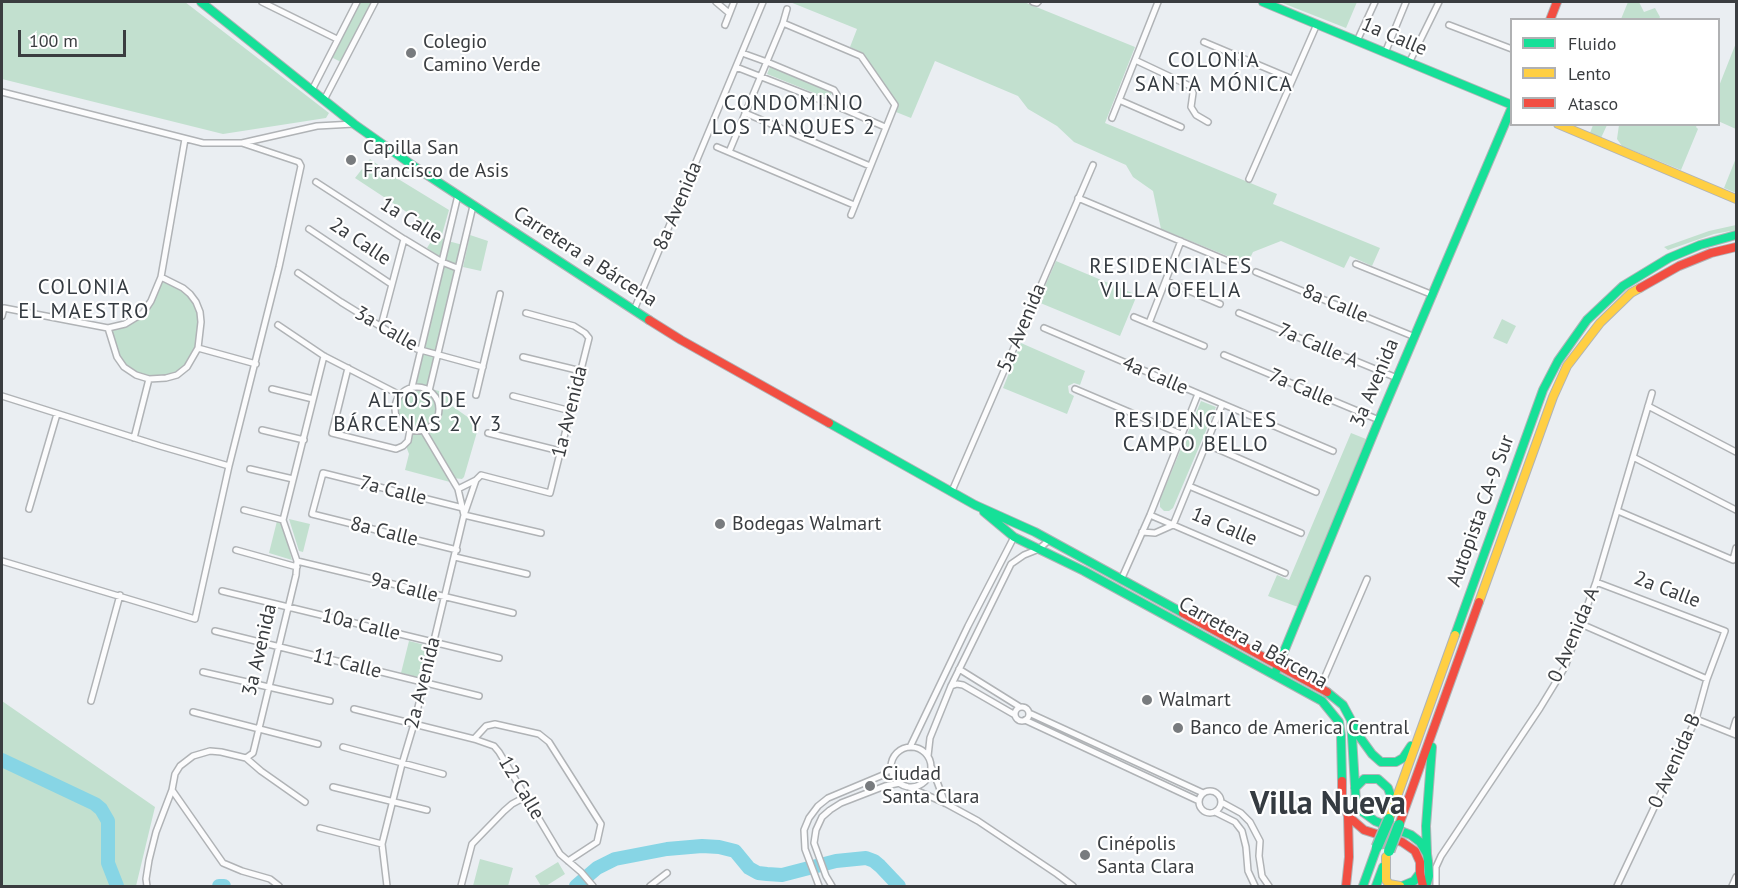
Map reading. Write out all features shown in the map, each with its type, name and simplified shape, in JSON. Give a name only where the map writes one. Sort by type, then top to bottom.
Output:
[{"type":"main road","name":"Carretera a Bárcena","points":[[201,2],[354,124],[415,167],[681,340],[975,505],[1035,532],[1121,580],[1277,670],[1322,701],[1339,722],[1342,797],[1348,816],[1349,857],[1353,886]]},
{"type":"main road","name":"1a Calle","points":[[1263,2],[1510,105]]},
{"type":"main road","points":[[1551,18],[1557,2]]},
{"type":"main road","name":"3a Avenida","points":[[1277,670],[1379,420],[1510,111]]},
{"type":"main road","points":[[1562,126],[1737,200]]},
{"type":"main road","name":"Autopista CA-9 Sur","points":[[1376,886],[1399,825],[1427,732],[1543,390],[1558,361],[1587,320],[1623,286],[1669,258],[1700,245],[1737,236]]},
{"type":"main road","name":"Autopista CA-9 Sur","points":[[1353,886],[1371,862],[1427,732],[1553,397],[1567,366],[1600,323],[1631,293],[1679,266],[1711,253],[1737,247]]},
{"type":"main road","name":"Carretera a Bárcena","points":[[975,505],[1014,537],[1277,670],[1330,694],[1343,705],[1359,736],[1381,762],[1396,762],[1403,758],[1427,732]]},
{"type":"main road","points":[[1013,522],[1014,537],[1035,532]]},
{"type":"main road","points":[[1351,720],[1356,802],[1360,810],[1375,821],[1411,835],[1420,842],[1427,854]]},
{"type":"main road","points":[[1424,886],[1429,876],[1426,826],[1427,732]]},
{"type":"main road","points":[[1355,788],[1364,779],[1378,779],[1388,788],[1394,806]]},
{"type":"main road","points":[[1348,816],[1365,830],[1410,846],[1418,855],[1424,886]]},
{"type":"main road","points":[[1388,854],[1386,879],[1389,884],[1401,886],[1414,881],[1420,873]]},
{"type":"street","points":[[262,2],[337,39]]},
{"type":"street","points":[[312,90],[357,2]]},
{"type":"street","points":[[324,100],[375,2]]},
{"type":"street","points":[[716,2],[729,13]]},
{"type":"street","points":[[725,25],[734,2]]},
{"type":"street","name":"8a Avenida","points":[[634,310],[763,2]]},
{"type":"street","points":[[1112,118],[1158,2]]},
{"type":"street","points":[[1357,41],[1374,2]]},
{"type":"street","points":[[1385,53],[1406,2]]},
{"type":"street","points":[[1409,63],[1439,2]]},
{"type":"street","points":[[729,152],[788,9]]},
{"type":"street","points":[[783,23],[860,55],[895,105],[851,214]]},
{"type":"street","points":[[1250,179],[1317,24]]},
{"type":"street","points":[[1449,25],[1510,48]]},
{"type":"street","points":[[1204,42],[1292,79]]},
{"type":"street","points":[[742,53],[834,90],[846,110]]},
{"type":"street","points":[[1135,60],[1190,86],[1193,93],[1191,107],[1196,115],[1208,122]]},
{"type":"street","points":[[736,67],[846,110],[885,128]]},
{"type":"street","points":[[2,92],[203,143],[242,143],[317,126],[354,124]]},
{"type":"street","points":[[1119,100],[1181,128]]},
{"type":"street","points":[[745,113],[870,166]]},
{"type":"street","points":[[2,316],[4,308],[108,328],[125,324],[139,317],[151,302],[161,277],[185,139]]},
{"type":"street","points":[[2,561],[195,619],[301,166],[299,162],[242,143]]},
{"type":"street","points":[[717,147],[854,205]]},
{"type":"street","name":"5a Avenida","points":[[952,491],[1093,165]]},
{"type":"street","name":"1a Calle","points":[[316,182],[404,239],[442,262],[457,268]]},
{"type":"street","points":[[412,387],[458,195]]},
{"type":"street","points":[[1078,198],[1235,264]]},
{"type":"street","points":[[429,391],[473,206]]},
{"type":"street","name":"2a Calle","points":[[309,229],[391,284]]},
{"type":"street","points":[[381,326],[404,239]]},
{"type":"street","points":[[1149,323],[1181,242]]},
{"type":"street","points":[[1356,264],[1432,295]]},
{"type":"street","name":"8a Calle","points":[[1256,272],[1415,337]]},
{"type":"street","name":"3a Calle","points":[[298,273],[422,351],[483,367]]},
{"type":"street","points":[[108,328],[117,357],[124,367],[136,375],[149,380],[166,378],[177,375],[187,367],[198,348],[201,322],[196,302],[183,288],[161,277]]},
{"type":"street","points":[[1166,282],[1221,304]]},
{"type":"street","points":[[476,395],[501,294]]},
{"type":"street","name":"1a Avenida","points":[[476,480],[481,476],[550,493],[589,340],[585,333],[571,325],[526,313]]},
{"type":"street","name":"7a Calle A","points":[[1239,313],[1397,378]]},
{"type":"street","points":[[1134,317],[1204,346]]},
{"type":"street","points":[[278,325],[324,356],[400,395]]},
{"type":"street","name":"4a Calle","points":[[1044,328],[1333,451]]},
{"type":"street","points":[[198,348],[256,364]]},
{"type":"street","name":"7a Calle","points":[[1224,355],[1379,420]]},
{"type":"street","points":[[297,564],[283,520],[324,356]]},
{"type":"street","points":[[523,357],[581,371]]},
{"type":"street","points":[[348,368],[332,432],[396,449],[408,441],[410,430]]},
{"type":"street","points":[[134,438],[149,380]]},
{"type":"street","points":[[412,387],[429,391],[438,401],[438,415],[435,422],[423,430],[410,430],[400,423],[395,412],[400,395],[412,387]]},
{"type":"street","points":[[272,389],[313,399]]},
{"type":"street","points":[[1075,389],[1181,434]]},
{"type":"street","name":"0 Avenida A","points":[[1436,886],[1439,859],[1565,667],[1596,582],[1652,393]]},
{"type":"street","points":[[1121,580],[1150,515],[1198,394]]},
{"type":"street","points":[[2,396],[229,466]]},
{"type":"street","points":[[513,396],[571,411]]},
{"type":"street","points":[[1142,532],[1155,533],[1173,525],[1222,405]]},
{"type":"street","points":[[1648,406],[1737,452]]},
{"type":"street","points":[[29,508],[57,414]]},
{"type":"street","points":[[262,430],[303,440]]},
{"type":"street","points":[[423,430],[458,489],[464,515],[541,533]]},
{"type":"street","points":[[488,433],[560,451]]},
{"type":"street","points":[[1206,444],[1316,492]]},
{"type":"street","points":[[1634,457],[1737,510]]},
{"type":"street","points":[[250,469],[293,479]]},
{"type":"street","name":"7a Calle","points":[[312,514],[323,473],[463,508]]},
{"type":"street","points":[[458,489],[476,480]]},
{"type":"street","name":"2a Avenida","points":[[387,886],[382,844],[414,724],[464,515],[476,480]]},
{"type":"street","points":[[1189,486],[1301,533]]},
{"type":"street","points":[[244,510],[283,520]]},
{"type":"street","points":[[1618,511],[1733,560],[1737,548]]},
{"type":"street","name":"8a Calle","points":[[312,514],[527,574]]},
{"type":"street","name":"1a Calle","points":[[1150,515],[1285,573]]},
{"type":"street","points":[[910,747],[1014,537]]},
{"type":"street","points":[[945,803],[928,756],[930,738],[951,686],[1011,564],[1039,549],[1049,540]]},
{"type":"street","name":"9a Calle","points":[[236,550],[513,613]]},
{"type":"street","name":"3a Avenida","points":[[246,758],[252,753],[270,688],[297,564]]},
{"type":"street","points":[[1320,688],[1367,579]]},
{"type":"street","name":"2a Calle","points":[[1596,582],[1725,631]]},
{"type":"street","name":"10a Calle","points":[[222,591],[499,658]]},
{"type":"street","points":[[91,701],[120,595]]},
{"type":"street","points":[[1581,624],[1707,679]]},
{"type":"street","name":"11 Calle","points":[[215,631],[479,696]]},
{"type":"street","name":"0 Avenida B","points":[[1617,886],[1696,719],[1707,679],[1725,631]]},
{"type":"street","points":[[959,669],[1020,708],[1027,708],[1029,713],[1203,793]]},
{"type":"street","points":[[203,672],[330,701]]},
{"type":"street","points":[[951,686],[963,685],[1016,715],[1019,720],[1026,720],[1198,801],[1205,812],[1215,812],[1235,822],[1242,831],[1248,871],[1255,886]]},
{"type":"street","points":[[1016,715],[1016,710],[1020,708]]},
{"type":"street","name":"12 Calle","points":[[354,709],[474,739],[497,749],[560,854],[593,886]]},
{"type":"street","points":[[193,712],[318,744]]},
{"type":"street","points":[[1026,720],[1029,713]]},
{"type":"street","points":[[1696,719],[1734,734],[1737,720]]},
{"type":"street","points":[[474,739],[486,726],[495,724],[542,736],[549,742],[602,827],[597,842],[568,861]]},
{"type":"street","points":[[343,747],[443,774]]},
{"type":"street","points":[[928,756],[923,751],[910,747],[897,752],[891,768],[893,775],[903,784],[978,821],[1073,886]]},
{"type":"street","points":[[147,886],[146,879],[156,832],[172,790],[175,774],[180,766],[193,756],[210,751],[246,758],[305,802]]},
{"type":"street","points":[[832,886],[814,843],[816,830],[822,818],[841,803],[873,791],[903,784],[920,784],[930,774],[931,767]]},
{"type":"street","points":[[819,886],[805,849],[804,830],[809,818],[828,798],[883,775],[891,768]]},
{"type":"street","points":[[333,787],[427,810]]},
{"type":"street","points":[[172,790],[223,863],[270,879],[279,886]]},
{"type":"street","points":[[1198,801],[1203,793],[1209,790],[1216,792],[1221,802],[1220,808],[1215,812]]},
{"type":"street","points":[[460,886],[472,844],[504,811],[525,797]]},
{"type":"street","points":[[1221,802],[1241,813],[1250,822],[1260,841],[1260,869],[1269,886]]},
{"type":"street","points":[[320,828],[382,844]]},
{"type":"street","points":[[650,886],[667,873]]},
{"type":"street","points":[[1732,886],[1737,877]]},
{"type":"green space","points":[[2,2],[185,2],[329,113],[326,118],[223,134],[2,79]]},
{"type":"green space","points":[[357,2],[375,2],[343,63],[329,56]]},
{"type":"green space","points":[[790,2],[1024,2],[1135,47],[1105,123],[1277,194],[1273,204],[1380,248],[1372,266],[1350,256],[1344,268],[1281,241],[1253,252],[1247,264],[1161,229],[1153,191],[1133,177],[1126,165],[1074,142],[1057,126],[1028,109],[1018,96],[935,61],[911,118],[896,112],[898,105],[863,53],[850,47],[857,29]]},
{"type":"green space","points":[[1280,2],[1357,2],[1346,28]]},
{"type":"green space","points":[[1628,2],[1639,2],[1644,12],[1655,8],[1660,17],[1660,18],[1621,18]]},
{"type":"green space","points":[[1736,43],[1736,129],[1720,122],[1720,83]]},
{"type":"green space","points":[[770,67],[832,92],[829,99],[767,74]]},
{"type":"green space","points":[[1593,126],[1607,126],[1601,138],[1590,133]]},
{"type":"green space","points":[[1619,126],[1696,126],[1698,129],[1681,170],[1622,146],[1617,139]]},
{"type":"green space","points":[[1736,158],[1736,193],[1724,188]]},
{"type":"green space","points":[[370,159],[449,210],[441,238],[446,240],[441,255],[427,248],[437,232],[355,178]]},
{"type":"green space","points":[[1736,225],[1736,230],[1714,234],[1668,250],[1664,247],[1709,231]]},
{"type":"green space","points":[[470,235],[488,241],[481,271],[463,267]]},
{"type":"green space","points":[[448,241],[463,245],[429,391],[437,401],[438,415],[430,427],[423,430],[410,430],[400,423],[395,406],[400,395],[412,387]]},
{"type":"green space","points":[[1056,261],[1137,295],[1120,336],[1038,302]]},
{"type":"green space","points":[[161,277],[190,294],[200,312],[198,348],[187,367],[166,378],[136,375],[117,357],[108,328],[143,313]]},
{"type":"green space","points":[[1502,319],[1516,326],[1507,344],[1493,338]]},
{"type":"green space","points":[[1021,343],[1085,371],[1080,385],[1074,383],[1068,386],[1069,393],[1074,396],[1067,414],[1003,388]]},
{"type":"green space","points":[[431,389],[451,394],[456,399],[452,406],[479,425],[462,479],[453,478],[426,431],[436,423],[440,408],[439,400]]},
{"type":"green space","points":[[1201,401],[1216,407],[1173,508],[1164,511],[1160,507],[1160,499]]},
{"type":"green space","points":[[411,431],[422,432],[450,482],[405,470],[409,454],[406,446]]},
{"type":"green space","points":[[1351,433],[1366,439],[1298,607],[1268,596],[1277,575],[1289,580]]},
{"type":"green space","points":[[289,519],[310,524],[303,552],[299,551]]},
{"type":"green space","points":[[277,521],[282,522],[292,560],[269,553]]},
{"type":"green space","points":[[409,641],[429,646],[421,678],[401,673]]},
{"type":"green space","points":[[2,701],[155,807],[136,886],[2,886]]},
{"type":"green space","points":[[480,859],[513,868],[508,886],[473,886]]},
{"type":"green space","points":[[558,862],[565,874],[546,886],[541,886],[535,876]]},
{"type":"waterway","points":[[2,760],[95,804],[101,809],[108,821],[108,863],[117,886]]},
{"type":"waterway","points":[[576,886],[597,868],[615,859],[667,849],[702,846],[735,851],[749,868],[758,873],[767,874],[782,875],[836,861],[866,858],[880,866],[899,886]]},
{"type":"waterway","points":[[219,886],[224,886]]},
{"type":"traffic: fast","points":[[201,2],[354,124],[415,167],[649,320]]},
{"type":"traffic: fast","points":[[1263,2],[1510,104]]},
{"type":"traffic: fast","points":[[1276,671],[1379,420],[1510,112]]},
{"type":"traffic: fast","points":[[1455,635],[1543,390],[1558,361],[1587,320],[1623,286],[1669,258],[1700,245],[1736,235]]},
{"type":"traffic: fast","points":[[829,423],[975,505],[1035,532],[1183,613]]},
{"type":"traffic: fast","points":[[984,512],[1014,537],[1084,571],[1322,701],[1339,722],[1342,781]]},
{"type":"traffic: fast","points":[[1327,692],[1343,705],[1351,720],[1356,802],[1360,810],[1375,821],[1411,835],[1420,842],[1428,861],[1429,876],[1426,886]]},
{"type":"traffic: fast","points":[[1351,720],[1359,736],[1381,762],[1396,762],[1403,758],[1411,746]]},
{"type":"traffic: fast","points":[[1427,854],[1426,826],[1432,747]]},
{"type":"traffic: fast","points":[[1355,788],[1364,779],[1378,779],[1388,788],[1394,805]]},
{"type":"traffic: fast","points":[[1377,847],[1389,819]]},
{"type":"traffic: fast","points":[[1389,851],[1399,825]]},
{"type":"traffic: fast","points":[[1363,886],[1377,847]]},
{"type":"traffic: fast","points":[[1376,886],[1383,867]]},
{"type":"traffic: fast","points":[[1402,886],[1414,881],[1420,873]]},
{"type":"traffic: slow","points":[[1563,126],[1736,199]]},
{"type":"traffic: slow","points":[[1479,602],[1553,397],[1567,366],[1600,323],[1631,293],[1640,288]]},
{"type":"traffic: slow","points":[[1389,819],[1455,635]]},
{"type":"traffic: slow","points":[[1386,857],[1386,880],[1389,884],[1400,886]]},
{"type":"traffic: jam","points":[[1551,18],[1557,2]]},
{"type":"traffic: jam","points":[[1640,288],[1679,266],[1711,253],[1736,247]]},
{"type":"traffic: jam","points":[[649,320],[829,423]]},
{"type":"traffic: jam","points":[[1399,825],[1479,602]]},
{"type":"traffic: jam","points":[[1183,613],[1327,692]]},
{"type":"traffic: jam","points":[[1342,781],[1342,797],[1348,816],[1364,830],[1402,842],[1415,851],[1420,862],[1423,886]]},
{"type":"traffic: jam","points":[[1346,886],[1349,857],[1348,816]]},
{"type":"place","name":"Colegio Camino Verde","points":[[411,53]]},
{"type":"place","name":"Capilla San Francisco de Asis","points":[[351,160]]},
{"type":"place","name":"Bodegas Walmart","points":[[720,524]]},
{"type":"place","name":"Walmart","points":[[1147,700]]},
{"type":"place","name":"Banco de America Central","points":[[1178,728]]},
{"type":"place","name":"Ciudad Santa Clara","points":[[870,786]]},
{"type":"place","name":"Cinépolis Santa Clara","points":[[1085,855]]},
{"type":"district","name":"COLONIA SANTA MÓNICA","points":[[1214,73]]},
{"type":"district","name":"CONDOMINIO LOS TANQUES 2","points":[[794,116]]},
{"type":"district","name":"RESIDENCIALES VILLA OFELIA","points":[[1171,279]]},
{"type":"district","name":"COLONIA EL MAESTRO","points":[[84,300]]},
{"type":"district","name":"ALTOS DE BÁRCENAS 2 Y 3","points":[[418,413]]},
{"type":"district","name":"RESIDENCIALES CAMPO BELLO","points":[[1196,433]]},
{"type":"district","name":"Villa Nueva","points":[[1328,805]]}]
